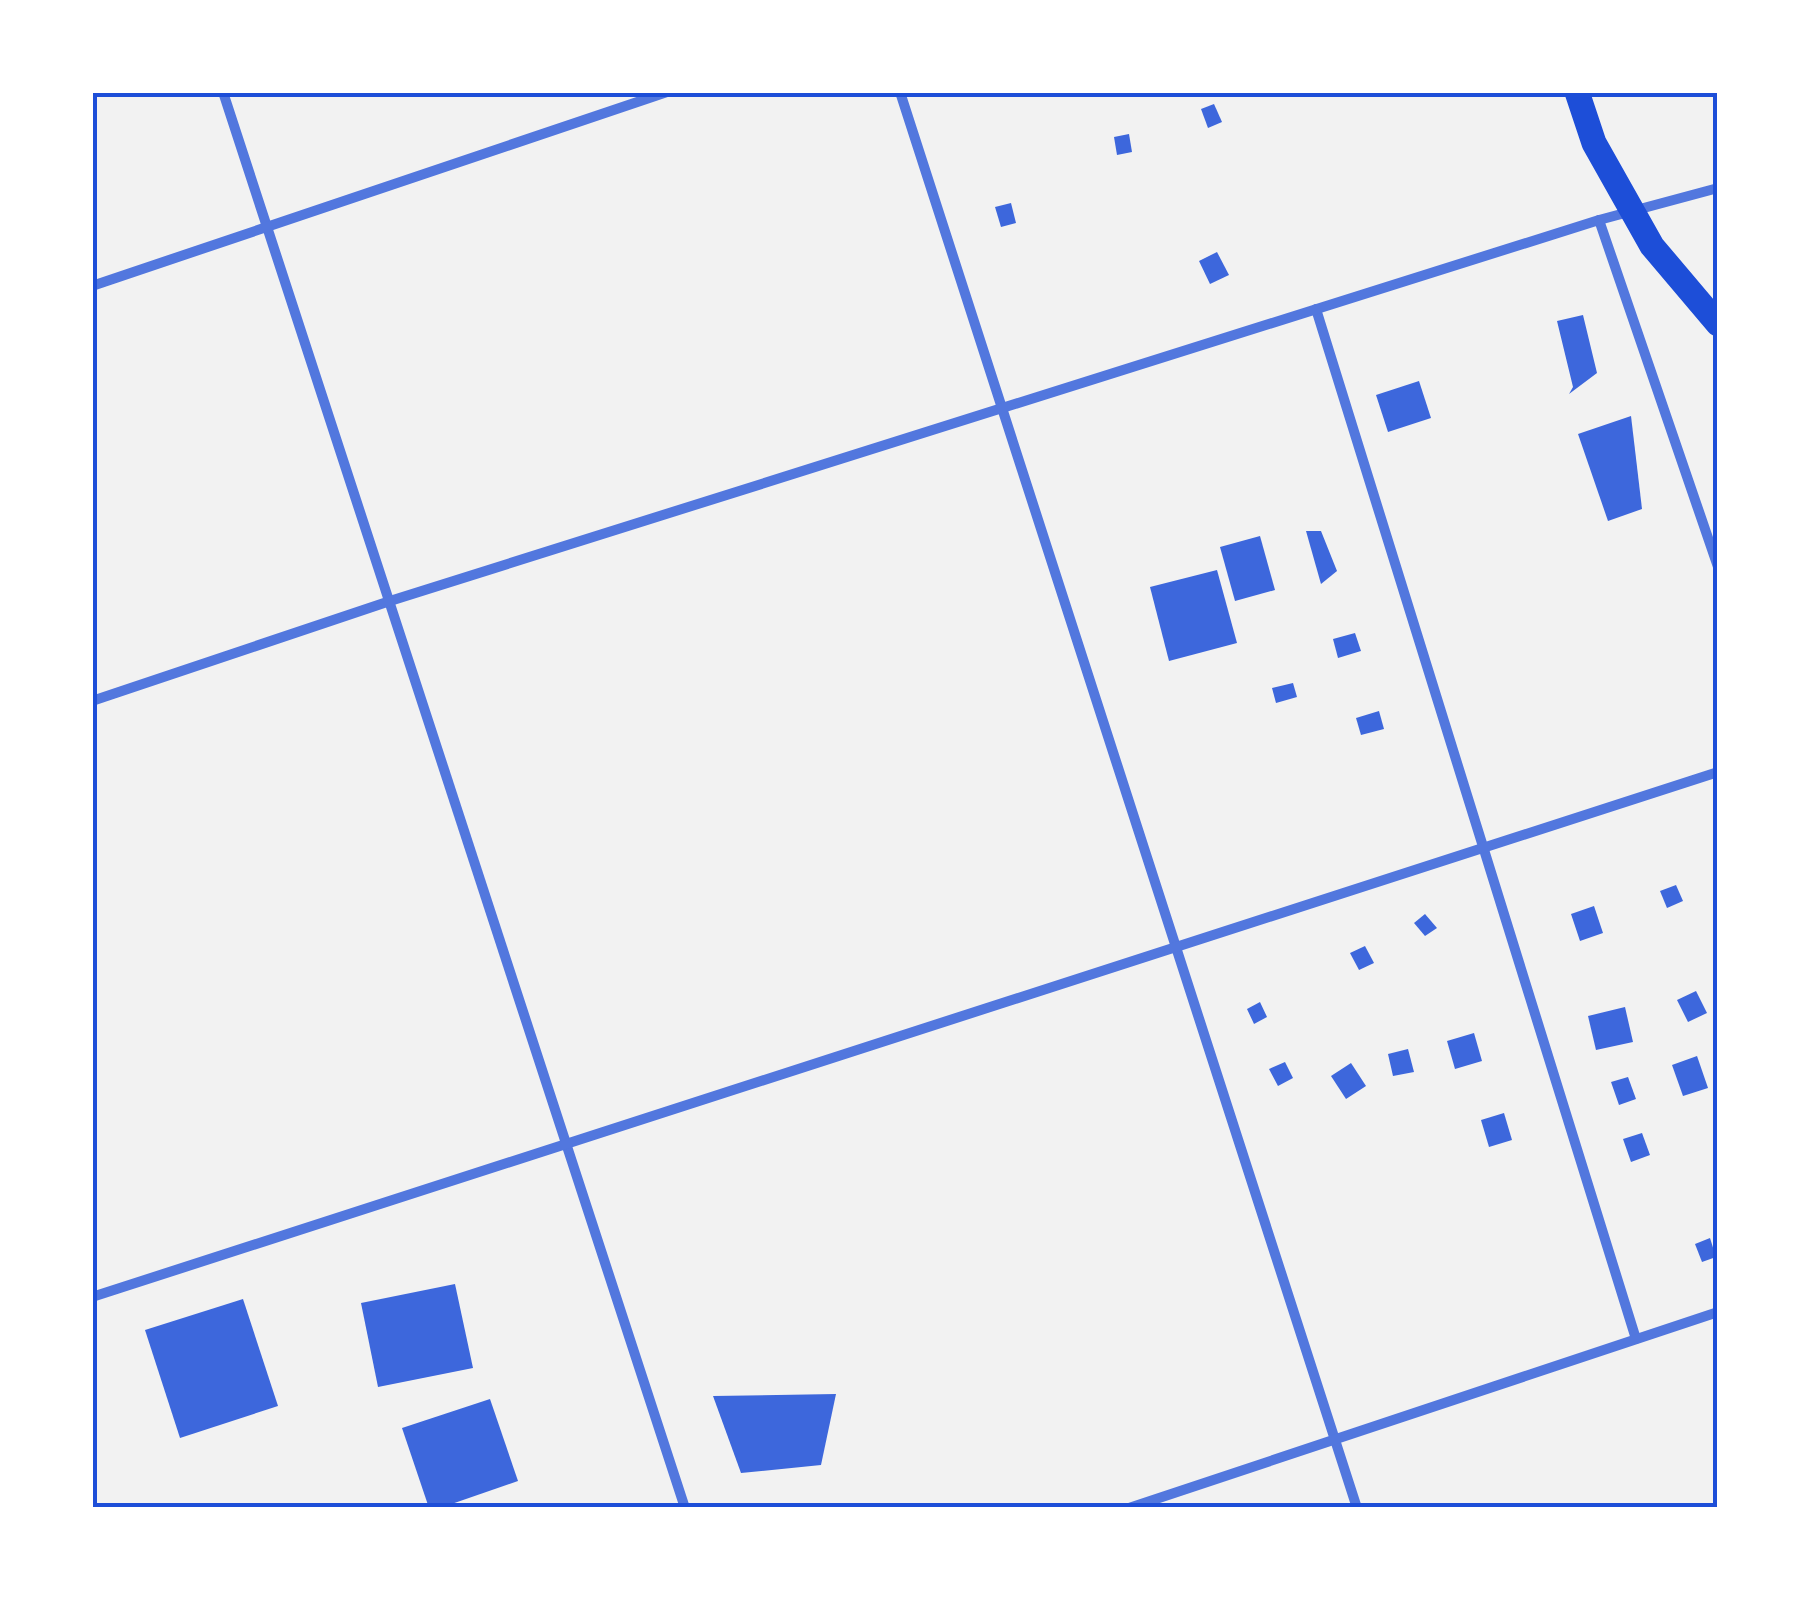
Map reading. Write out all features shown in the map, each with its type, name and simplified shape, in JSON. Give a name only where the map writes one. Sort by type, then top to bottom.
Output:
[{"type":"main road","points":[[1576,92],[1594,144],[1652,246],[1718,324]]},
{"type":"street","points":[[223,92],[684,1508]]},
{"type":"street","points":[[92,286],[666,92]]},
{"type":"street","points":[[900,92],[1357,1508]]},
{"type":"street","points":[[92,702],[390,601],[1598,220],[1718,188]]},
{"type":"street","points":[[1598,220],[1718,567]]},
{"type":"street","points":[[1316,309],[1636,1340]]},
{"type":"street","points":[[92,1297],[1718,772]]},
{"type":"street","points":[[1129,1508],[1718,1312]]},
{"type":"building","points":[[1214,104],[1222,122],[1208,128],[1201,109]]},
{"type":"building","points":[[1129,134],[1132,152],[1117,155],[1114,137]]},
{"type":"building","points":[[1011,203],[1016,223],[1001,227],[995,207]]},
{"type":"building","points":[[1217,252],[1229,275],[1210,284],[1199,261]]},
{"type":"building","points":[[1583,315],[1597,373],[1569,394],[1573,387],[1557,321]]},
{"type":"building","points":[[1419,381],[1431,418],[1388,432],[1376,395]]},
{"type":"building","points":[[1631,416],[1642,509],[1608,521],[1578,434]]},
{"type":"building","points":[[1306,531],[1321,531],[1337,571],[1321,584]]},
{"type":"building","points":[[1260,536],[1275,590],[1235,601],[1220,547]]},
{"type":"building","points":[[1217,570],[1237,643],[1169,661],[1150,587]]},
{"type":"building","points":[[1355,633],[1361,651],[1338,658],[1333,639]]},
{"type":"building","points":[[1293,683],[1297,697],[1276,703],[1272,688]]},
{"type":"building","points":[[1379,711],[1384,729],[1361,735],[1356,718]]},
{"type":"building","points":[[1676,885],[1683,901],[1667,908],[1660,891]]},
{"type":"building","points":[[1594,906],[1603,933],[1580,941],[1571,914]]},
{"type":"building","points":[[1425,914],[1437,928],[1425,936],[1414,923]]},
{"type":"building","points":[[1365,946],[1374,963],[1359,970],[1350,953]]},
{"type":"building","points":[[1696,991],[1707,1013],[1688,1022],[1677,1000]]},
{"type":"building","points":[[1260,1002],[1267,1017],[1254,1024],[1247,1009]]},
{"type":"building","points":[[1625,1007],[1633,1042],[1596,1050],[1588,1016]]},
{"type":"building","points":[[1474,1033],[1482,1061],[1455,1069],[1447,1041]]},
{"type":"building","points":[[1408,1049],[1414,1072],[1393,1076],[1388,1054]]},
{"type":"building","points":[[1697,1056],[1708,1088],[1683,1096],[1672,1065]]},
{"type":"building","points":[[1285,1062],[1293,1078],[1278,1086],[1269,1069]]},
{"type":"building","points":[[1351,1063],[1366,1086],[1346,1099],[1331,1076]]},
{"type":"building","points":[[1628,1077],[1636,1099],[1619,1105],[1611,1082]]},
{"type":"building","points":[[1504,1113],[1512,1140],[1489,1147],[1481,1120]]},
{"type":"building","points":[[1642,1133],[1650,1155],[1631,1162],[1623,1139]]},
{"type":"building","points":[[1710,1238],[1716,1257],[1702,1262],[1695,1244]]},
{"type":"building","points":[[455,1284],[473,1368],[378,1387],[361,1303]]},
{"type":"building","points":[[243,1299],[278,1406],[180,1438],[145,1330]]},
{"type":"building","points":[[836,1394],[821,1465],[741,1473],[713,1396]]},
{"type":"building","points":[[490,1399],[518,1481],[440,1508],[429,1508],[402,1428]]}]
